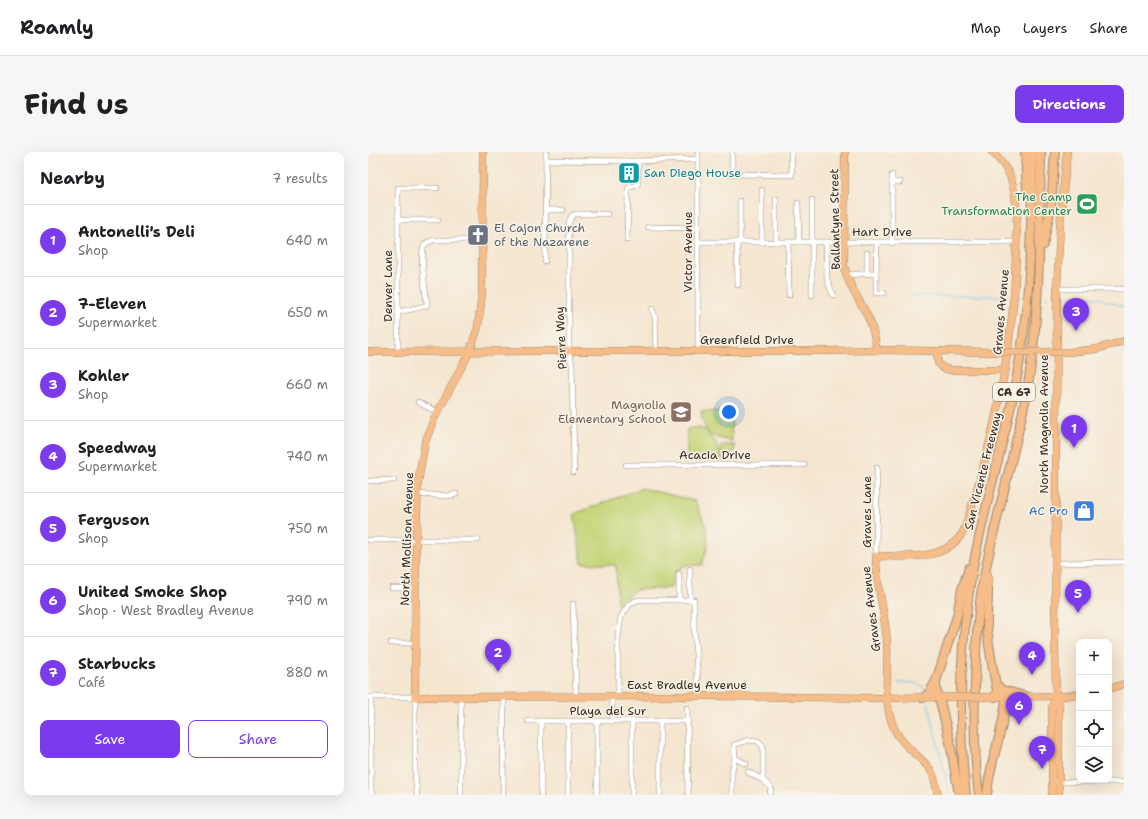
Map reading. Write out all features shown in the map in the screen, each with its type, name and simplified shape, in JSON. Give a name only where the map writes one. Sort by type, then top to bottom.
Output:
[{"type":"highway","points":[[1025,152],[1031,238]]},
{"type":"highway","name":"San Vicente Freeway","points":[[966,795],[962,748],[963,658],[969,596],[978,543],[1017,377],[1028,302],[1033,152]]},
{"type":"highway","name":"San Vicente Freeway","points":[[979,795],[974,739],[976,638],[986,567],[1026,396],[1036,324],[1042,152]]},
{"type":"highway","points":[[1039,263],[1051,206],[1055,152]]},
{"type":"highway","points":[[922,698],[929,693],[936,680],[957,616],[962,589],[978,543]]},
{"type":"highway","points":[[986,567],[989,586],[987,628],[997,690],[991,697]]},
{"type":"highway","points":[[936,680],[936,690],[950,742],[959,795]]},
{"type":"highway","points":[[996,684],[1008,693],[1025,696]]},
{"type":"highway","points":[[987,795],[989,775],[1006,696]]},
{"type":"highway","points":[[1003,714],[1008,704],[1025,696]]},
{"type":"main road","name":"North Mollison Avenue","points":[[415,697],[416,540],[421,464],[425,443],[437,412],[470,351],[481,313],[483,152]]},
{"type":"main road","name":"Ballantyne Street","points":[[845,152],[844,266],[846,275],[855,296],[869,318],[876,350]]},
{"type":"main road","name":"Graves Avenue","points":[[938,795],[931,770],[900,738],[889,717],[887,698],[887,642],[877,579],[876,556],[922,556],[937,554],[951,546],[962,533],[967,522],[997,413],[1006,370],[1014,310],[1017,242],[1016,209],[1013,186],[1008,171],[992,152]]},
{"type":"main road","name":"North Magnolia Avenue","points":[[1052,795],[1056,782],[1059,706],[1056,696],[1057,289],[1060,226],[1067,152]]},
{"type":"main road","name":"Greenfield Drive","points":[[368,352],[698,352],[876,350],[937,352],[1068,352],[1098,349],[1124,341]]},
{"type":"main road","points":[[937,352],[938,363],[944,368],[951,370],[1006,370]]},
{"type":"main road","points":[[877,579],[880,576],[882,561],[888,556]]},
{"type":"main road","points":[[1112,688],[1124,684]]},
{"type":"main road","name":"East Bradley Avenue","points":[[415,697],[699,696],[952,698],[1076,694]]},
{"type":"main road","name":"North Magnolia Avenue","points":[[1056,782],[1059,795]]},
{"type":"street","points":[[545,261],[546,152]]},
{"type":"street","name":"Victor Avenue","points":[[698,152],[698,352]]},
{"type":"street","points":[[732,152],[732,174],[792,175],[792,152]]},
{"type":"street","points":[[546,160],[638,161],[698,159]]},
{"type":"street","points":[[627,240],[628,188],[637,185],[638,183],[638,161]]},
{"type":"street","points":[[892,175],[892,243]]},
{"type":"street","points":[[892,182],[900,182]]},
{"type":"street","name":"Denver Lane","points":[[398,352],[398,188],[436,188]]},
{"type":"street","points":[[762,190],[762,242]]},
{"type":"street","points":[[776,199],[776,242]]},
{"type":"street","points":[[812,200],[812,295]]},
{"type":"street","points":[[738,285],[740,201]]},
{"type":"street","points":[[798,203],[799,242]]},
{"type":"street","points":[[545,210],[564,210]]},
{"type":"street","name":"Pierre Way","points":[[574,472],[572,364],[569,351],[569,221],[573,215],[576,214],[607,214]]},
{"type":"street","points":[[398,220],[438,220]]},
{"type":"street","points":[[648,227],[698,228]]},
{"type":"street","points":[[398,312],[421,308],[427,304],[422,262],[424,246],[427,242],[434,240],[482,240]]},
{"type":"street","name":"Hart Drive","points":[[698,242],[1017,242]]},
{"type":"street","points":[[788,242],[788,295]]},
{"type":"street","points":[[826,242],[827,279],[832,295]]},
{"type":"street","points":[[877,242],[876,293],[884,293]]},
{"type":"street","points":[[867,253],[867,273]]},
{"type":"street","points":[[846,275],[876,273]]},
{"type":"street","points":[[1057,289],[1124,289]]},
{"type":"street","points":[[652,309],[655,317],[656,351]]},
{"type":"street","points":[[418,402],[437,412]]},
{"type":"street","name":"Acacia Drive","points":[[626,465],[804,465]]},
{"type":"street","name":"Graves Lane","points":[[876,556],[877,468]]},
{"type":"street","points":[[368,481],[394,480]]},
{"type":"street","points":[[418,494],[448,496],[456,494]]},
{"type":"street","points":[[368,540],[478,540]]},
{"type":"street","points":[[1056,563],[1124,562]]},
{"type":"street","points":[[690,569],[690,600]]},
{"type":"street","points":[[679,574],[679,600]]},
{"type":"street","points":[[392,588],[415,588]]},
{"type":"street","points":[[612,721],[615,696],[618,636],[621,617],[629,605],[637,600],[694,600],[694,635],[699,696]]},
{"type":"street","points":[[573,604],[576,696]]},
{"type":"street","points":[[391,643],[415,643]]},
{"type":"street","points":[[370,697],[371,791],[373,795]]},
{"type":"street","name":"East Bradley Avenue","points":[[370,697],[415,697]]},
{"type":"street","name":"North Mollison Avenue","points":[[415,697],[415,773],[417,795]]},
{"type":"street","points":[[461,697],[461,795]]},
{"type":"street","points":[[503,795],[504,697]]},
{"type":"street","points":[[687,708],[688,795]]},
{"type":"street","name":"Playa del Sur","points":[[528,721],[688,721]]},
{"type":"street","points":[[541,721],[541,795]]},
{"type":"street","points":[[568,721],[568,795]]},
{"type":"street","points":[[597,721],[597,795]]},
{"type":"street","points":[[632,721],[632,795]]},
{"type":"street","points":[[660,721],[660,795]]},
{"type":"street","points":[[732,795],[735,758],[734,744],[749,740],[761,742],[763,746],[763,780]]},
{"type":"street","points":[[735,758],[746,764]]},
{"type":"street","points":[[748,772],[763,780],[770,788],[770,795]]},
{"type":"street","points":[[1056,782],[1124,782]]},
{"type":"green space","points":[[701,411],[731,413],[732,441],[717,438],[707,432],[716,444],[720,460],[689,460],[687,458],[687,429],[697,428],[707,431],[702,419]]},
{"type":"green space","points":[[721,445],[735,445],[734,452],[728,457],[721,459]]},
{"type":"green space","points":[[642,488],[695,501],[706,526],[708,545],[702,565],[685,565],[674,573],[671,588],[635,590],[617,604],[616,565],[582,563],[574,514]]},
{"type":"waterway","points":[[910,296],[1009,296]]},
{"type":"waterway","points":[[1018,297],[1023,297]]},
{"type":"waterway","points":[[1063,297],[1095,297],[1124,307]]},
{"type":"waterway","points":[[897,683],[917,683],[925,690]]},
{"type":"waterway","points":[[928,703],[950,795]]},
{"type":"place","name":"San Diego House","points":[[629,173]]},
{"type":"place","name":"The Camp Transformation Center","points":[[1087,204]]},
{"type":"place","name":"El Cajon Church of the Nazarene","points":[[478,235]]},
{"type":"place","name":"Kohler","points":[[1076,331]]},
{"type":"place","name":"Magnolia Elementary School","points":[[681,412]]},
{"type":"place","name":"Antonelli's Deli","points":[[1074,448]]},
{"type":"place","name":"AC Pro","points":[[1084,511]]},
{"type":"place","name":"Ferguson","points":[[1078,613]]},
{"type":"place","name":"7-Eleven","points":[[498,672]]},
{"type":"place","name":"Speedway","points":[[1032,675]]},
{"type":"place","name":"United Smoke Shop","points":[[1019,725]]},
{"type":"place","name":"Starbucks","points":[[1042,769]]}]
